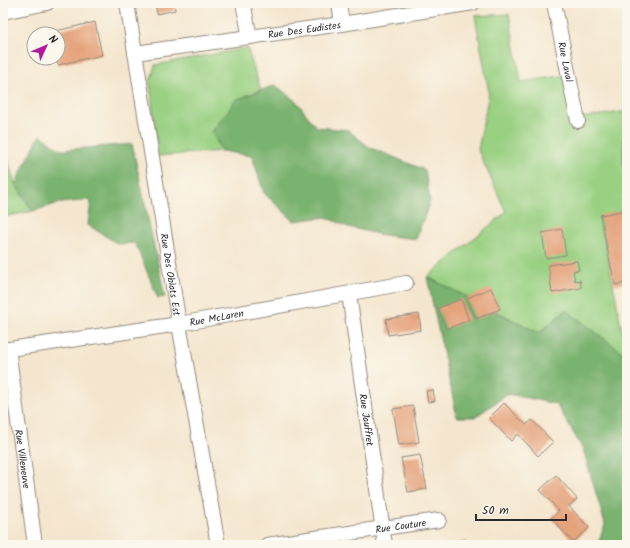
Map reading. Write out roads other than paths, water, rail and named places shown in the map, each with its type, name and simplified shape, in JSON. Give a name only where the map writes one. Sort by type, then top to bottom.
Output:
[{"type":"street","points":[[3,12],[47,3]]},
{"type":"street","name":"Rue Des Oblats Est","points":[[126,3],[179,324],[218,545]]},
{"type":"street","points":[[243,3],[250,37]]},
{"type":"street","points":[[339,3],[342,24]]},
{"type":"street","name":"Rue Des Eudistes","points":[[135,53],[342,24],[447,5],[473,3]]},
{"type":"street","name":"Rue Laval","points":[[554,3],[578,121]]},
{"type":"street","name":"Rue McLaren","points":[[5,349],[179,324],[406,283]]},
{"type":"street","name":"Rue Jauffret","points":[[349,294],[385,545]]},
{"type":"street","name":"Rue Villeneuve","points":[[5,349],[35,545]]},
{"type":"street","name":"Rue Couture","points":[[267,545],[439,520]]}]
